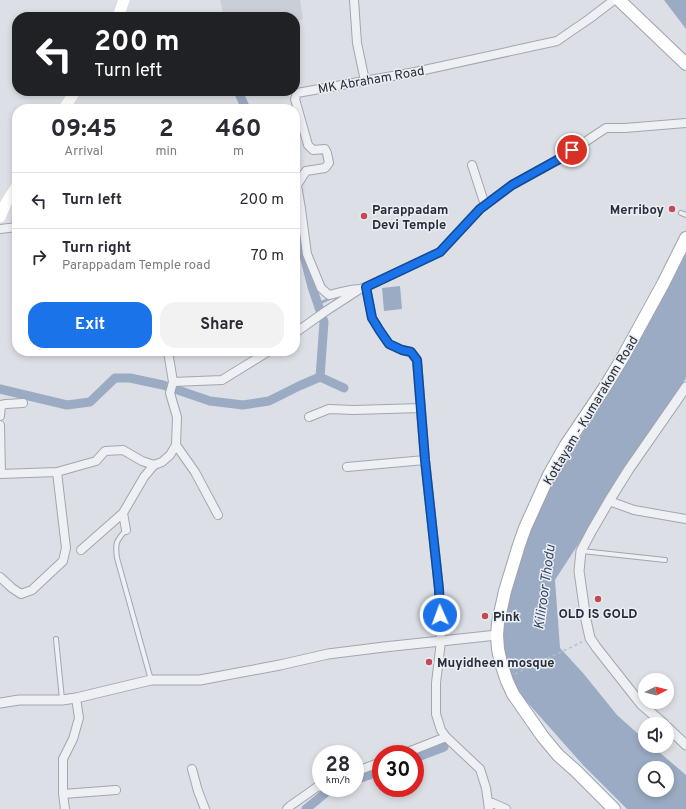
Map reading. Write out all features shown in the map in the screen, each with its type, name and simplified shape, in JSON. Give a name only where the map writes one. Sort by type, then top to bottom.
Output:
[{"type":"main road","points":[[120,12],[124,0]]},
{"type":"main road","points":[[619,0],[686,64]]},
{"type":"main road","points":[[2,211],[12,194]]},
{"type":"main road","name":"Kottayam - Kumarakom Road","points":[[614,809],[576,771],[558,756],[513,694],[501,663],[497,635],[501,608],[513,563],[525,528],[540,493],[566,445],[605,387],[663,284],[686,238]]},
{"type":"street","points":[[354,0],[357,43],[365,81]]},
{"type":"street","name":"MK Abraham Road","points":[[300,92],[415,72],[556,41],[614,0]]},
{"type":"street","name":"MK Abraham Road","points":[[300,117],[308,145],[313,150],[325,149],[328,153],[329,163],[325,168],[306,172],[300,181]]},
{"type":"street","points":[[300,329],[363,288],[440,252],[485,205],[512,185],[561,158],[606,128],[686,123]]},
{"type":"street","points":[[472,165],[485,205]]},
{"type":"street","name":"MK Abraham Road","points":[[300,203],[306,254],[321,288],[329,295],[351,289],[363,288]]},
{"type":"street","points":[[0,229],[12,228]]},
{"type":"street","points":[[363,288],[372,318],[389,344],[411,352],[417,360],[425,460],[439,589],[441,641],[436,684],[436,714],[441,730],[446,737],[480,768],[486,788],[488,805],[506,809]]},
{"type":"street","points":[[81,550],[123,513],[144,477],[154,466],[162,462],[170,455],[176,445],[177,417],[170,393],[173,383],[169,356]]},
{"type":"street","points":[[173,383],[222,380],[260,356]]},
{"type":"street","points":[[656,717],[641,704],[590,638],[579,571],[581,551],[609,501],[686,387]]},
{"type":"street","points":[[0,416],[1,405],[23,402]]},
{"type":"street","points":[[309,417],[329,409],[354,410],[421,408]]},
{"type":"street","points":[[0,425],[1,474],[57,472],[96,461],[105,451],[123,450],[154,466]]},
{"type":"street","points":[[176,445],[195,472],[218,515]]},
{"type":"street","points":[[347,467],[425,460]]},
{"type":"street","points":[[0,578],[21,594],[32,590],[63,561],[66,548],[57,472]]},
{"type":"street","points":[[609,501],[634,510],[686,519]]},
{"type":"street","points":[[123,513],[126,530]]},
{"type":"street","points":[[0,703],[19,700],[62,700],[151,680],[200,680],[280,665],[328,654],[497,635]]},
{"type":"street","points":[[65,809],[63,794],[63,759],[74,739],[79,718],[76,698]]},
{"type":"street","points":[[674,734],[686,745]]},
{"type":"street","points":[[424,746],[446,737]]},
{"type":"street","points":[[192,769],[205,809]]},
{"type":"street","points":[[63,794],[116,790]]},
{"type":"street","points":[[287,809],[312,791]]},
{"type":"lane","points":[[681,213],[686,215]]},
{"type":"lane","points":[[126,530],[118,539],[116,544],[117,558],[151,680]]},
{"type":"lane","points":[[581,551],[665,560]]},
{"type":"lane","points":[[56,639],[62,700]]},
{"type":"path","points":[[510,676],[585,640]]},
{"type":"shaded area","points":[[220,0],[300,0],[303,19],[300,20],[300,12],[223,12]]},
{"type":"water","points":[[664,0],[686,0],[686,29]]},
{"type":"water","name":"Kiliroor Thodu","points":[[686,250],[686,378],[555,580],[560,648],[583,673],[617,715],[638,734],[638,753],[660,753],[670,761],[638,761],[638,797],[674,797],[674,765],[686,775],[686,809],[627,809],[583,765],[512,685],[499,646],[504,613],[520,554],[542,502],[612,383]]},
{"type":"water","points":[[400,286],[402,309],[384,311],[382,288]]},
{"type":"waterway","points":[[240,96],[244,104]]},
{"type":"waterway","points":[[300,240],[312,287],[324,322],[320,377]]},
{"type":"waterway","points":[[318,304],[331,298]]},
{"type":"waterway","points":[[0,389],[67,405],[90,402],[115,378],[130,378],[163,385],[210,401],[243,405],[269,401],[320,377],[344,388]]},
{"type":"waterway","points":[[424,755],[444,747]]},
{"type":"waterway","points":[[364,777],[372,774]]},
{"type":"waterway","points":[[306,809],[321,797]]},
{"type":"place","name":"Merriboy","points":[[672,209]]},
{"type":"place","name":"Parappadam Devi Temple","points":[[364,216]]},
{"type":"place","name":"OLD IS GOLD","points":[[598,599]]},
{"type":"place","name":"Pink","points":[[485,616]]},
{"type":"place","name":"Muyidheen mosque","points":[[429,662]]},
{"type":"route","points":[[440,615],[439,589],[425,460],[417,360],[411,352],[389,344],[372,318],[366,287],[440,252],[480,209],[512,185],[561,158],[572,150]]}]
